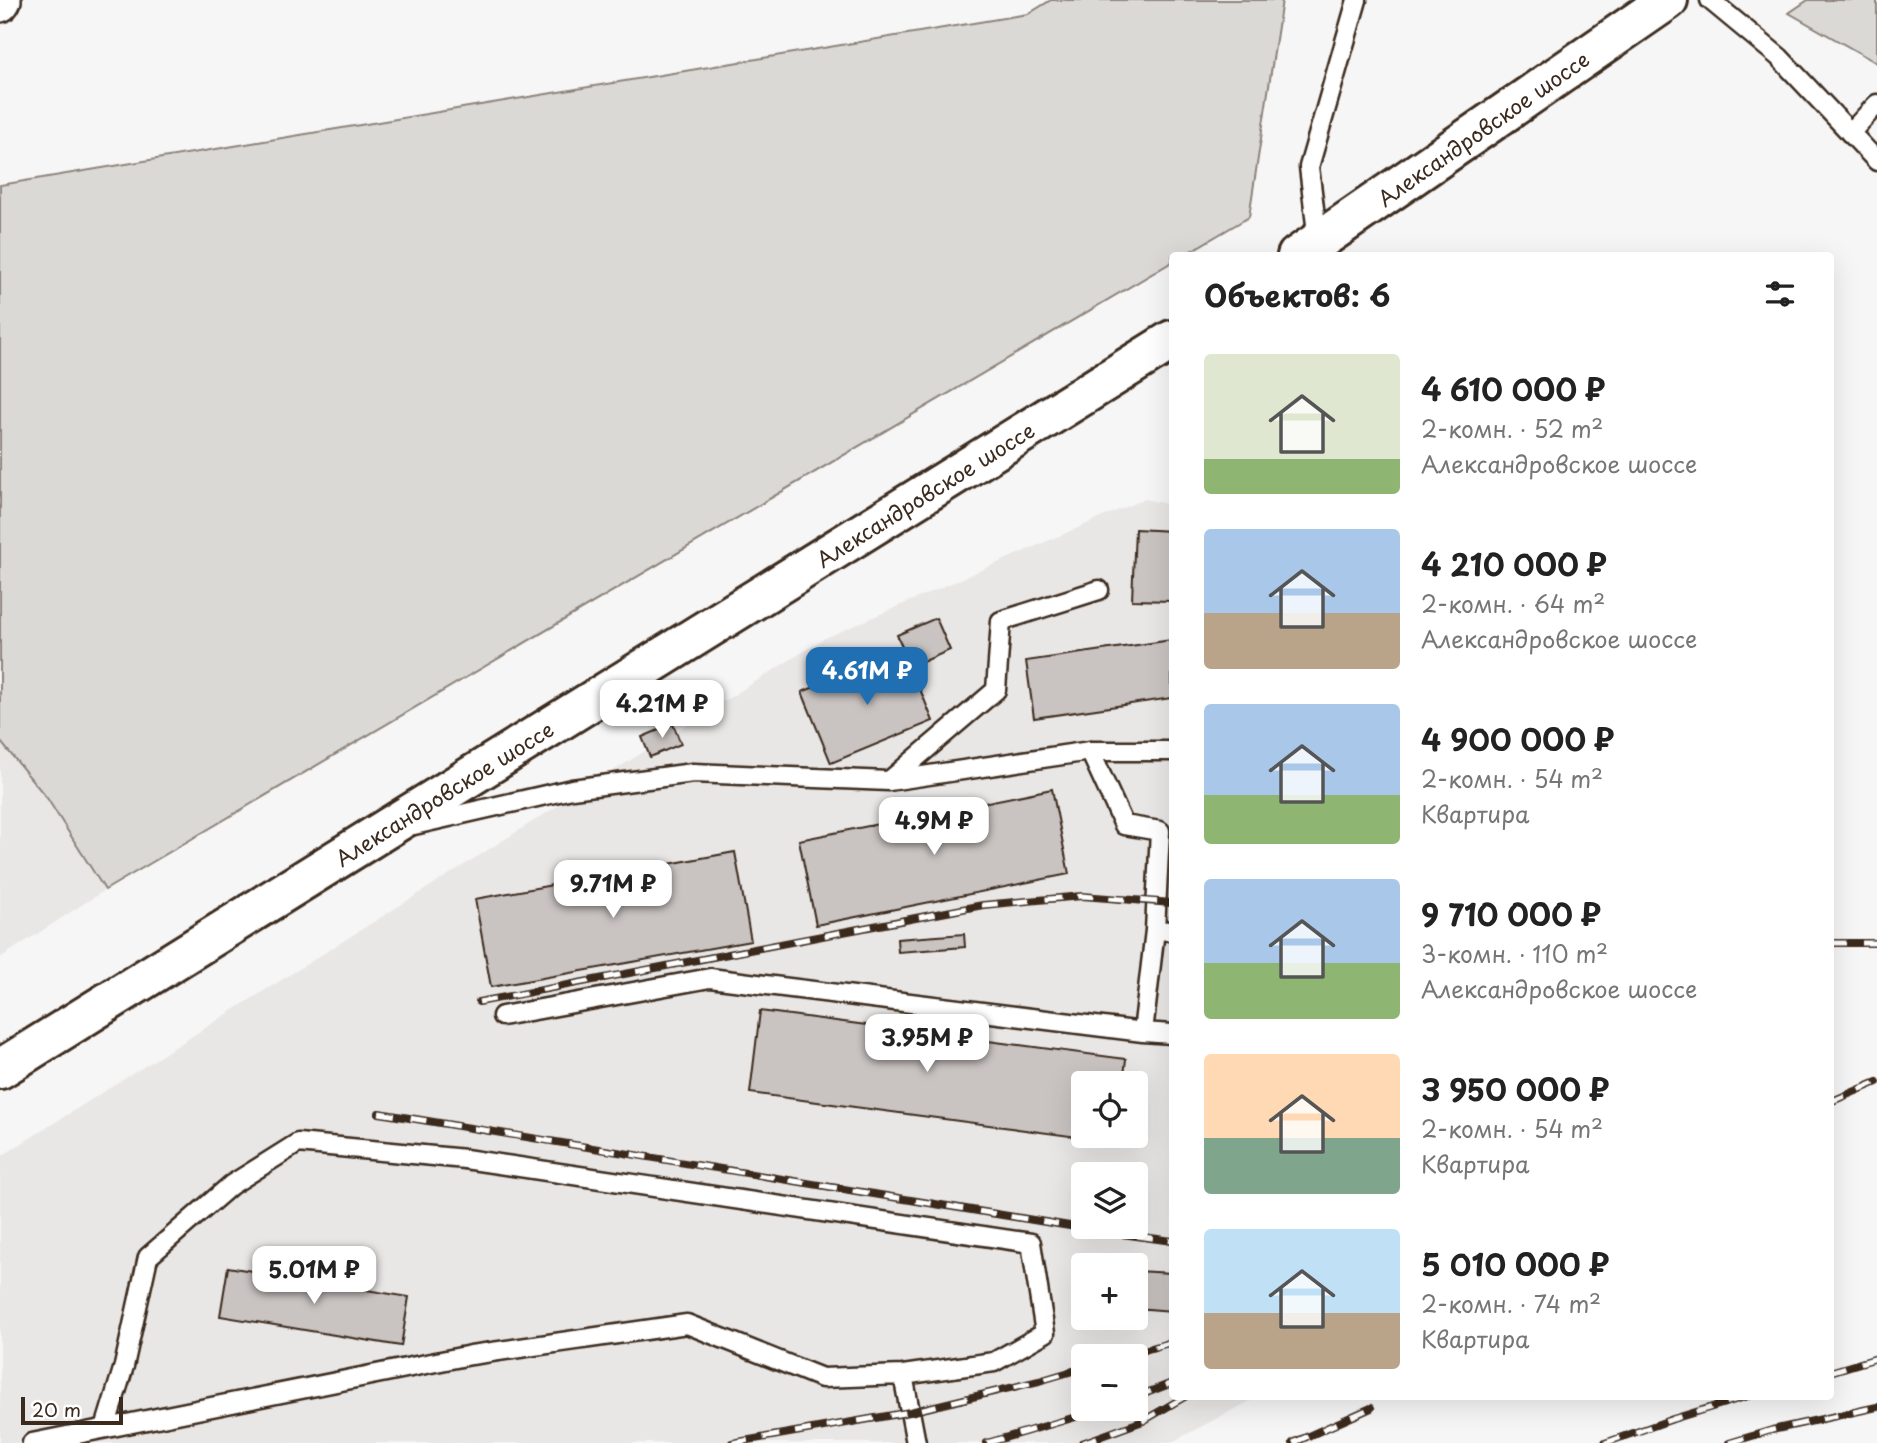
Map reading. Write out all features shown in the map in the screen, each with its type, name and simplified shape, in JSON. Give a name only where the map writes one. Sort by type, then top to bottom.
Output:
[{"type":"main road","name":"Александровское шоссе","points":[[1308,248],[1668,0]]},
{"type":"main road","name":"Александровское шоссе","points":[[0,1069],[1169,342]]},
{"type":"lane","points":[[1308,248],[1309,167],[1357,0]]},
{"type":"lane","points":[[1710,0],[1779,57],[1877,162]]},
{"type":"lane","points":[[1850,133],[1877,104]]},
{"type":"lane","points":[[889,781],[996,690],[1001,621],[1099,590]]},
{"type":"lane","points":[[380,833],[572,789],[693,773],[889,781],[1090,751],[1169,751]]},
{"type":"lane","points":[[1090,751],[1124,825],[1160,831],[1164,931],[1143,1032]]},
{"type":"lane","points":[[502,1016],[710,978],[1169,1034]]},
{"type":"lane","points":[[32,1443],[471,1355],[687,1324],[822,1378],[903,1375],[994,1362],[1045,1333],[1031,1242],[465,1158],[298,1143],[231,1185],[148,1257],[124,1366],[105,1428]]},
{"type":"lane","points":[[903,1375],[916,1443]]},
{"type":"shaded area","points":[[1051,0],[1282,0],[1249,217],[1189,252],[1169,252],[1169,264],[105,890],[47,798],[0,741],[0,185],[1028,14]]},
{"type":"shaded area","points":[[1808,0],[1877,0],[1877,63],[1789,13]]},
{"type":"shaded area","points":[[1144,499],[1169,504],[1169,1400],[1252,1400],[1170,1443],[0,1443],[0,1157],[823,639]]},
{"type":"shaded area","points":[[0,741],[47,798],[105,890],[0,958]]},
{"type":"building","points":[[1135,529],[1169,531],[1169,601],[1132,600]]},
{"type":"building","points":[[936,618],[950,650],[911,667],[897,635]]},
{"type":"building","points":[[1169,640],[1169,698],[1034,718],[1026,661]]},
{"type":"building","points":[[904,650],[933,721],[831,763],[802,692]]},
{"type":"building","points":[[673,724],[681,744],[650,757],[642,737]]},
{"type":"building","points":[[1052,789],[1069,874],[816,925],[799,840]]},
{"type":"building","points":[[735,852],[751,941],[491,987],[475,899]]},
{"type":"building","points":[[964,934],[965,947],[898,952],[897,939]]},
{"type":"building","points":[[760,1011],[1126,1059],[1124,1071],[1071,1071],[1071,1136],[750,1093]]},
{"type":"building","points":[[228,1267],[409,1297],[401,1346],[220,1316]]},
{"type":"building","points":[[1148,1272],[1169,1273],[1169,1311],[1148,1309]]},
{"type":"railway","points":[[479,1002],[983,905],[1082,896],[1169,903]]},
{"type":"railway","points":[[1834,943],[1877,943]]},
{"type":"railway","points":[[1834,1100],[1877,1082]]},
{"type":"railway","points":[[379,1113],[1169,1241]]},
{"type":"railway","points":[[1148,1349],[1169,1343]]},
{"type":"railway","points":[[1834,1371],[1877,1358]]},
{"type":"railway","points":[[732,1443],[910,1412],[1071,1372]]},
{"type":"railway","points":[[1148,1392],[1169,1384]]},
{"type":"railway","points":[[1082,1443],[1143,1421],[1179,1400]]},
{"type":"railway","points":[[1605,1443],[1735,1400]]},
{"type":"railway","points":[[1729,1443],[1772,1430],[1877,1407]]},
{"type":"railway","points":[[1293,1443],[1371,1408]]},
{"type":"railway","points":[[987,1443],[1071,1418]]}]
